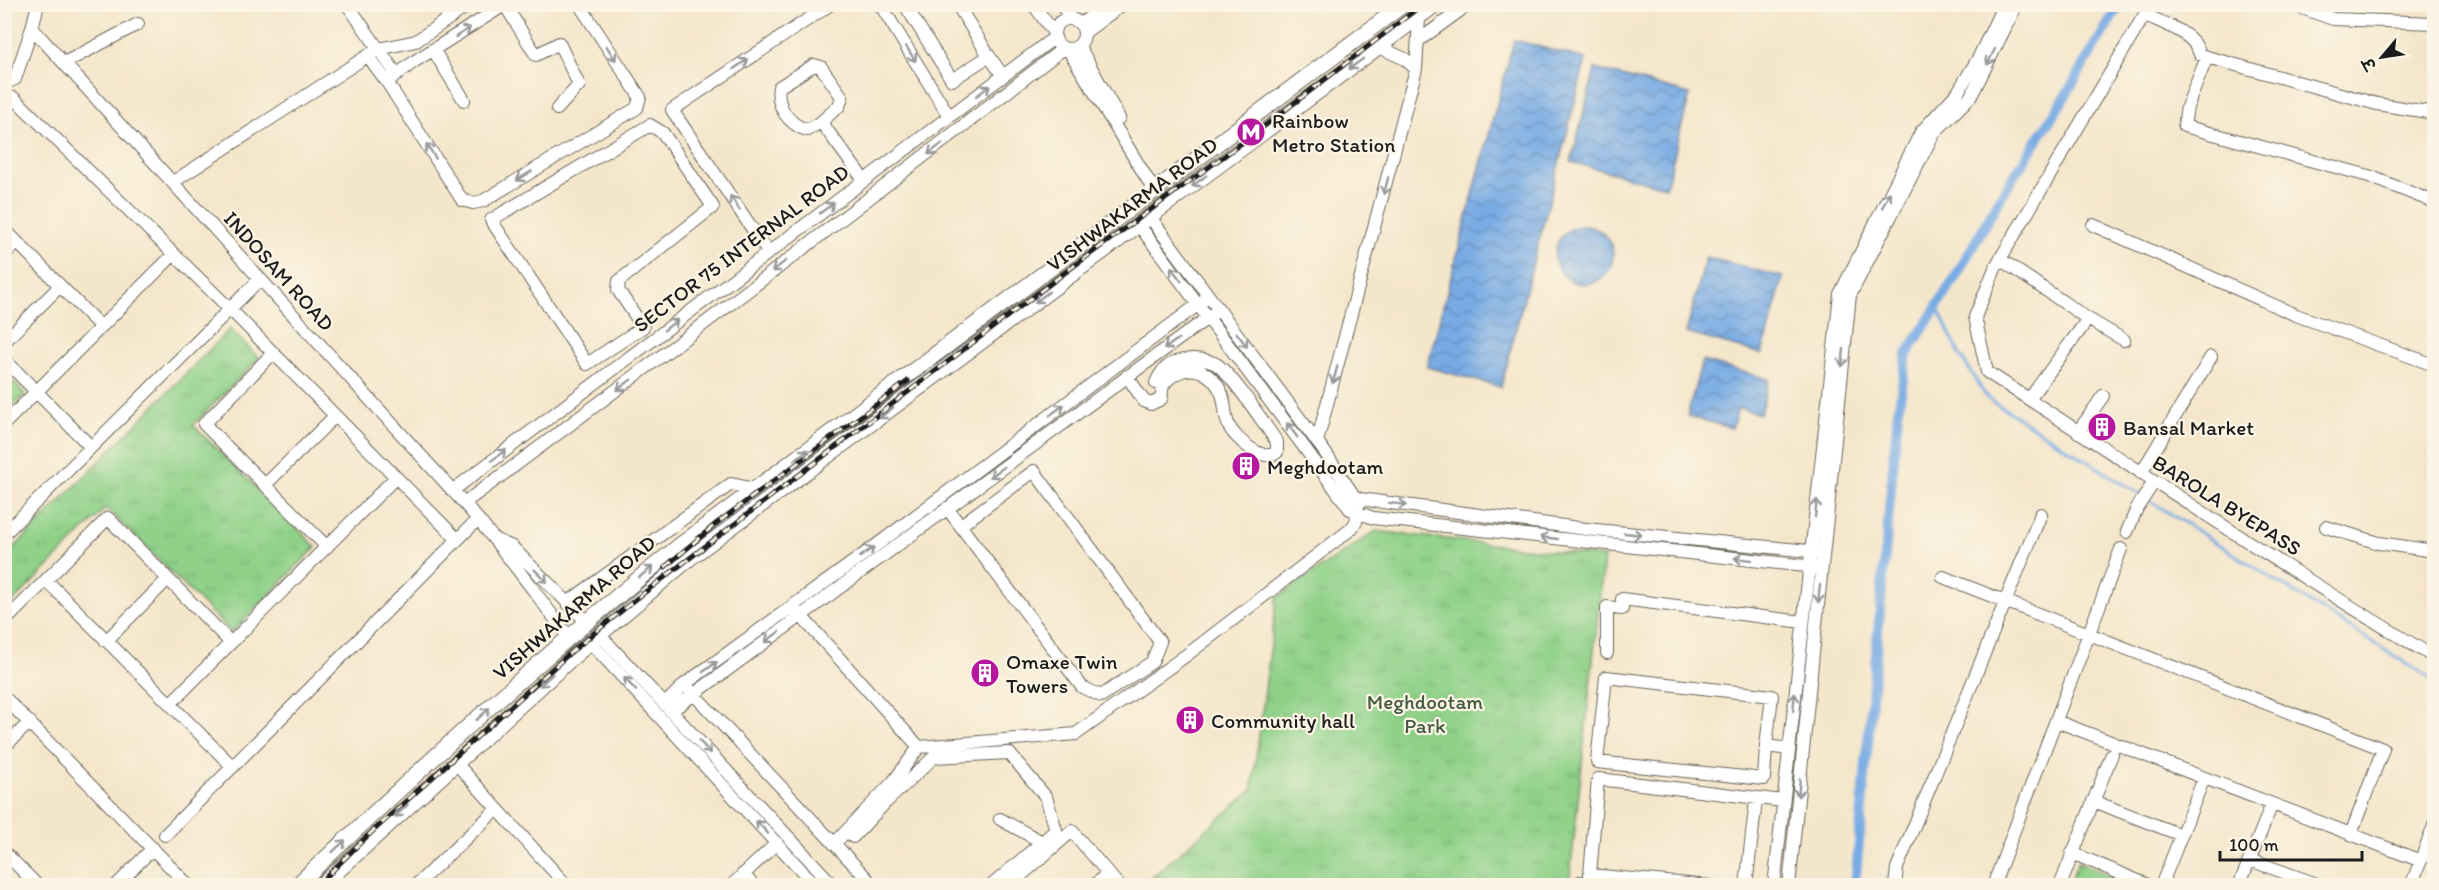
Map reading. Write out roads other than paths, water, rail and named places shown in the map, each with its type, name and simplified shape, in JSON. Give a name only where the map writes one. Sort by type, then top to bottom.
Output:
[{"type":"main road","name":"VISHWAKARMA ROAD","points":[[296,885],[586,621],[683,543],[1404,4]]},
{"type":"main road","name":"VISHWAKARMA ROAD","points":[[321,885],[455,762],[595,638],[691,557],[1436,4]]},
{"type":"main road","points":[[927,360],[928,368],[939,374]]},
{"type":"main road","points":[[898,383],[906,385],[911,394]]},
{"type":"street","points":[[4,84],[15,79],[38,4]]},
{"type":"street","points":[[347,4],[373,52],[392,79],[462,200],[473,203],[483,201],[637,108],[640,97],[579,4]]},
{"type":"street","points":[[173,182],[373,52],[416,41],[470,4]]},
{"type":"street","points":[[768,252],[672,110],[831,4]]},
{"type":"street","points":[[880,4],[949,116]]},
{"type":"street","points":[[957,4],[1003,76]]},
{"type":"street","points":[[1034,4],[1055,35],[1070,48],[1157,188]]},
{"type":"street","points":[[1061,4],[1079,26],[1083,40],[1070,48]]},
{"type":"street","points":[[1079,26],[1107,4]]},
{"type":"street","points":[[1079,26],[1123,4]]},
{"type":"street","points":[[1418,41],[1469,4]]},
{"type":"street","points":[[1789,885],[1840,294],[1921,132],[1958,92],[2004,4]]},
{"type":"street","points":[[1817,552],[1850,295],[1934,133],[1971,96],[2017,4]]},
{"type":"street","points":[[2291,4],[2333,20],[2434,23]]},
{"type":"street","points":[[392,79],[505,5],[536,55],[559,43],[579,85],[557,109]]},
{"type":"street","points":[[907,8],[952,80],[989,56]]},
{"type":"street","points":[[2148,10],[2193,39],[2199,46],[2200,54],[2207,57],[2377,104],[2434,113]]},
{"type":"street","name":"BAROLA BYEPASS","points":[[2148,10],[2000,259],[1975,317],[1987,372],[2141,473],[2152,485],[2434,657]]},
{"type":"street","points":[[1317,442],[1416,69],[1419,18]]},
{"type":"street","name":"SECTOR 75 INTERNAL ROAD","points":[[452,490],[1003,76],[1055,35],[1062,21],[1079,26]]},
{"type":"street","points":[[64,63],[138,24]]},
{"type":"street","name":"INDOSAM ROAD","points":[[32,28],[464,503],[496,540],[505,555],[569,637]]},
{"type":"street","points":[[1379,47],[1405,59],[1416,69]]},
{"type":"street","name":"SECTOR 75 INTERNAL ROAD","points":[[464,503],[1070,48]]},
{"type":"street","points":[[434,51],[464,100]]},
{"type":"street","points":[[2207,57],[2187,107],[2184,126],[2369,176],[2434,201]]},
{"type":"street","points":[[814,65],[820,67],[842,97],[839,106],[821,122],[807,130],[799,128],[788,120],[777,99],[779,87],[814,65]]},
{"type":"street","points":[[14,98],[229,308],[457,539]]},
{"type":"street","points":[[821,122],[864,180]]},
{"type":"street","points":[[643,327],[587,364],[490,220],[650,125],[663,133],[713,207],[620,281],[618,290],[653,340]]},
{"type":"street","points":[[1145,221],[1209,296],[1354,496],[1360,499],[1586,529],[1817,552]]},
{"type":"street","points":[[1145,221],[1198,304],[1350,509],[1358,514],[1373,518],[1816,567]]},
{"type":"street","points":[[2093,225],[2296,315],[2434,365]]},
{"type":"street","points":[[4,230],[101,327]]},
{"type":"street","points":[[4,255],[17,242]]},
{"type":"street","points":[[4,424],[174,254]]},
{"type":"street","points":[[2000,259],[2088,319],[2124,340]]},
{"type":"street","points":[[4,534],[260,279]]},
{"type":"street","points":[[4,342],[60,286]]},
{"type":"street","points":[[668,707],[695,695],[796,611],[1209,296]]},
{"type":"street","points":[[668,707],[685,684],[947,508],[1219,309]]},
{"type":"street","points":[[2029,399],[2088,319]]},
{"type":"street","points":[[273,353],[204,424],[327,547]]},
{"type":"street","points":[[2141,473],[2211,357]]},
{"type":"street","points":[[4,359],[91,447]]},
{"type":"street","points":[[1141,394],[1143,386],[1165,383],[1178,373],[1197,370],[1206,374],[1222,394],[1226,419],[1230,429],[1239,438],[1265,456],[1273,455],[1278,448],[1277,442],[1243,396],[1215,363],[1187,359],[1171,364],[1161,372],[1157,384]]},
{"type":"street","points":[[1127,376],[1147,403],[1155,404],[1162,396],[1157,384],[1141,366]]},
{"type":"street","points":[[1224,406],[1233,404],[1243,396]]},
{"type":"street","points":[[2078,432],[2103,396]]},
{"type":"street","points":[[265,485],[335,416]]},
{"type":"street","points":[[1027,433],[1035,444]]},
{"type":"street","points":[[947,508],[1082,687],[1101,696],[1152,662],[1160,642],[1034,471],[960,525]]},
{"type":"street","points":[[170,704],[396,477]]},
{"type":"street","points":[[567,603],[731,484],[755,489]]},
{"type":"street","points":[[2127,532],[2136,507],[2152,485]]},
{"type":"street","points":[[834,844],[894,781],[919,747],[1076,734],[1188,654],[1351,529],[1358,514],[1360,499]]},
{"type":"street","points":[[1895,885],[1897,868],[2041,514]]},
{"type":"street","points":[[4,622],[108,518],[231,643]]},
{"type":"street","points":[[165,835],[478,519]]},
{"type":"street","points":[[2326,527],[2379,543],[2434,551]]},
{"type":"street","name":"INDOSAM ROAD","points":[[496,540],[512,547],[586,621]]},
{"type":"street","points":[[1993,885],[2121,549]]},
{"type":"street","points":[[1774,885],[1803,622],[1816,567]]},
{"type":"street","points":[[1943,577],[2383,749],[2351,834]]},
{"type":"street","points":[[106,641],[168,579]]},
{"type":"street","points":[[46,580],[233,767]]},
{"type":"street","points":[[1607,653],[1607,607],[1623,609],[1622,599],[1803,622]]},
{"type":"street","points":[[796,611],[919,747]]},
{"type":"street","points":[[595,638],[668,707],[834,885]]},
{"type":"street","points":[[595,638],[816,885]]},
{"type":"street","points":[[1606,677],[1772,696],[1766,746],[1764,779],[1597,762],[1606,677]]},
{"type":"street","points":[[685,684],[874,885]]},
{"type":"street","points":[[4,697],[189,885]]},
{"type":"street","points":[[2056,721],[2421,861]]},
{"type":"street","points":[[4,747],[30,722]]},
{"type":"street","points":[[1768,728],[1791,730]]},
{"type":"street","points":[[1766,746],[1789,749]]},
{"type":"street","points":[[853,837],[885,802],[934,758],[1009,753],[1047,797],[1056,830],[991,885]]},
{"type":"street","points":[[2060,885],[2112,754]]},
{"type":"street","points":[[455,762],[567,885]]},
{"type":"street","points":[[2161,885],[2204,778]]},
{"type":"street","points":[[1710,885],[1590,875],[1598,779],[1756,800],[1783,801]]},
{"type":"street","points":[[1746,885],[1756,800]]},
{"type":"street","points":[[2093,801],[2181,835]]},
{"type":"street","points":[[2239,885],[2272,804]]},
{"type":"street","points":[[415,885],[498,809]]},
{"type":"street","points":[[1000,819],[1042,842]]},
{"type":"street","points":[[2411,885],[2434,826]]},
{"type":"street","points":[[1009,885],[1072,831],[1119,885]]},
{"type":"street","points":[[731,885],[777,843]]},
{"type":"street","points":[[116,885],[153,848]]},
{"type":"street","points":[[2073,853],[2150,885]]},
{"type":"street","points":[[7,860],[38,885]]},
{"type":"street","points":[[2250,860],[2322,885]]},
{"type":"street","points":[[1094,885],[1108,873]]},
{"type":"street","points":[[743,874],[754,885]]},
{"type":"street","points":[[1580,885],[1580,882],[1605,885]]},
{"type":"water","points":[[1514,40],[1586,59],[1501,387],[1427,367]]},
{"type":"water","points":[[1595,69],[1690,94],[1666,187],[1571,162]]},
{"type":"water","points":[[1584,226],[1600,231],[1608,239],[1613,255],[1608,271],[1600,279],[1584,284],[1568,279],[1560,271],[1555,255],[1560,239],[1568,231]]},
{"type":"water","points":[[1706,257],[1783,277],[1762,354],[1686,333]]},
{"type":"water","points":[[1702,361],[1769,379],[1760,414],[1738,408],[1732,428],[1687,416]]},
{"type":"waterway","points":[[1855,886],[1898,412],[1907,354],[2120,4]]},
{"type":"waterway","points":[[1937,307],[1959,353],[1987,398],[2141,495]]},
{"type":"waterway","points":[[2147,499],[2434,681]]},
{"type":"railway","points":[[317,886],[361,842],[571,652],[636,599],[1423,4]]},
{"type":"railway","points":[[665,567],[717,523],[908,381]]},
{"type":"place","name":"Rainbow Metro Station","points":[[1251,132]]},
{"type":"place","name":"Bansal Market","points":[[2102,427]]},
{"type":"place","name":"Meghdootam","points":[[1246,466]]},
{"type":"place","name":"Omaxe Twin Towers","points":[[985,673]]},
{"type":"place","name":"Community hall","points":[[1190,720]]},
{"type":"park label","name":"Meghdootam Park","points":[[1425,713]]}]
